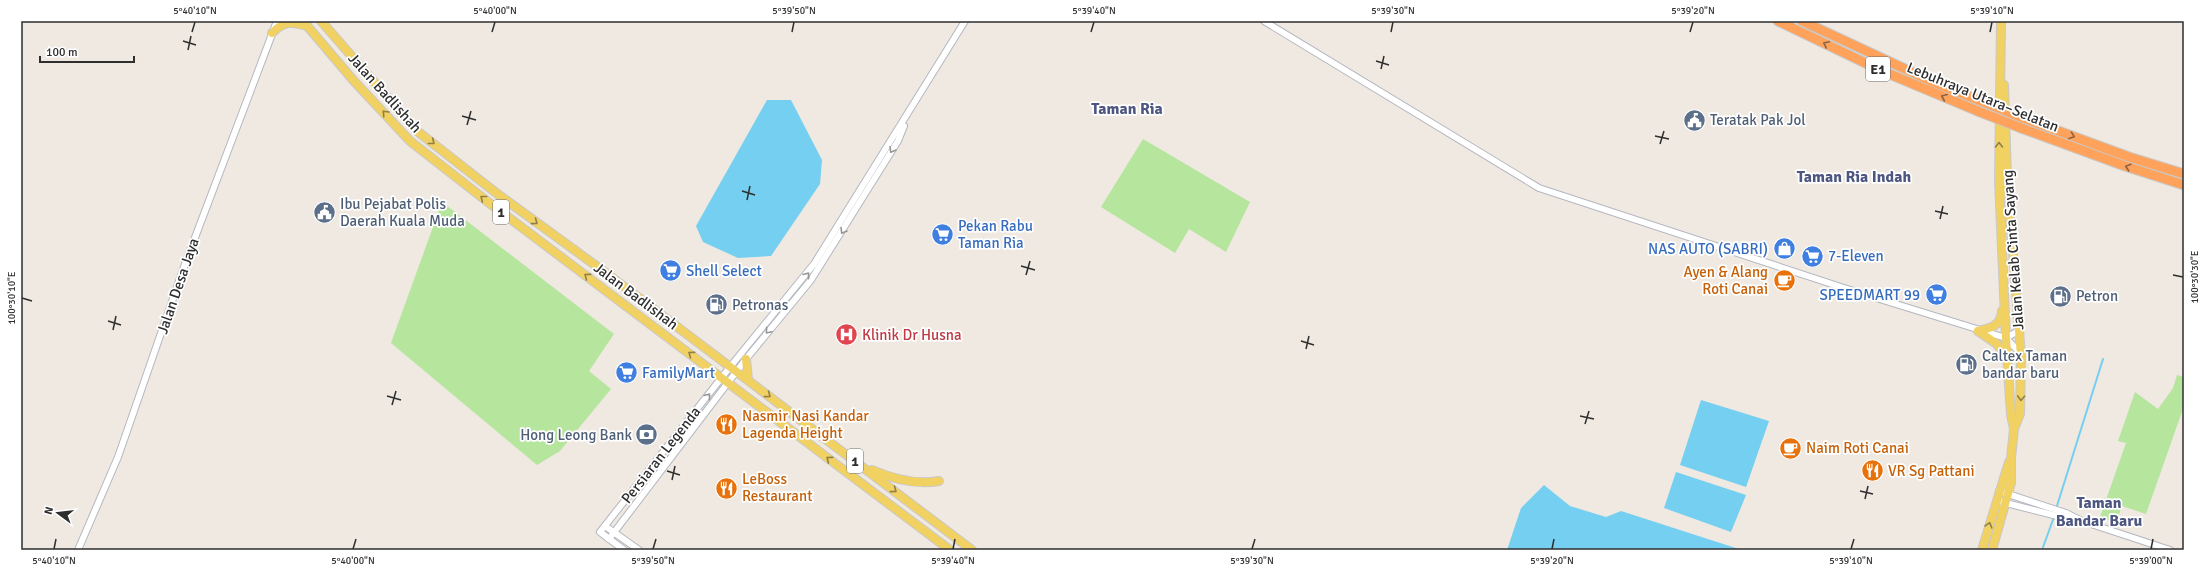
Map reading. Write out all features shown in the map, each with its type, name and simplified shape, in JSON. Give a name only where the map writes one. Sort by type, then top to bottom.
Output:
[{"type":"highway","name":"Lebuhraya Utara–Selatan","points":[[1778,21],[1880,70],[1980,112],[2125,166],[2184,185]]},
{"type":"highway","name":"Lebuhraya Utara–Selatan","points":[[1802,21],[1933,82],[1981,102],[2184,174]]},
{"type":"main road","name":"Jalan Badlishah","points":[[321,21],[417,130],[495,192],[748,380],[972,550]]},
{"type":"main road","name":"Jalan Kelab Cinta Sayang","points":[[2001,21],[2002,70],[1999,103],[1999,181],[2006,338],[2011,415],[2014,429]]},
{"type":"main road","points":[[272,33],[280,25],[290,22],[305,24]]},
{"type":"main road","name":"Jalan Badlishah","points":[[305,24],[353,80],[410,141],[488,202],[950,550]]},
{"type":"main road","name":"Jalan Kelab Cinta Sayang","points":[[1992,550],[2009,494],[2014,429],[2020,414],[2021,354],[2007,177],[2004,81],[2002,70]]},
{"type":"main road","points":[[1978,331],[1994,327],[1999,322],[2005,299]]},
{"type":"main road","points":[[1978,331],[2002,350],[2008,364]]},
{"type":"main road","points":[[746,359],[748,380]]},
{"type":"main road","name":"Jalan Kelab Cinta Sayang","points":[[1982,550],[1996,500],[2011,458]]},
{"type":"main road","points":[[860,465],[879,473],[920,483],[939,481]]},
{"type":"street","name":"Jalan Desa Jaya","points":[[78,550],[118,457],[186,264],[277,21]]},
{"type":"street","points":[[725,380],[814,264],[892,137],[906,119],[965,21]]},
{"type":"street","points":[[1264,21],[1539,188],[1651,226],[1978,331],[2006,338],[2021,354]]},
{"type":"street","points":[[733,369],[746,359],[820,269],[898,141],[906,119]]},
{"type":"street","points":[[2006,338],[2018,331]]},
{"type":"street","name":"Persiaran Legenda","points":[[725,380],[614,532],[609,539],[600,532],[725,380]]},
{"type":"street","points":[[1999,491],[2042,509]]},
{"type":"street","points":[[1996,500],[2042,509],[2170,550]]},
{"type":"street","points":[[605,526],[639,550]]},
{"type":"street","points":[[609,539],[624,550]]},
{"type":"green space","points":[[1143,139],[1250,202],[1226,252],[1189,229],[1175,253],[1101,207]]},
{"type":"green space","points":[[442,202],[614,334],[589,371],[611,389],[560,451],[537,465],[391,343]]},
{"type":"green space","points":[[2177,375],[2184,377],[2184,406],[2146,514],[2122,506],[2116,523],[2100,517],[2126,443],[2118,441],[2135,392],[2158,409],[2173,388]]},
{"type":"water","points":[[767,100],[791,100],[822,160],[820,184],[771,256],[738,258],[703,242],[696,226]]},
{"type":"water","points":[[1701,400],[1769,421],[1746,487],[1680,465]]},
{"type":"water","points":[[1676,472],[1746,495],[1731,532],[1664,508]]},
{"type":"water","points":[[1544,485],[1570,506],[1606,517],[1621,511],[1742,550],[1507,550],[1521,508]]},
{"type":"waterway","points":[[2056,509],[2103,359]]},
{"type":"waterway","points":[[2042,550],[2054,517]]},
{"type":"place","name":"Teratak Pak Jol","points":[[1694,120]]},
{"type":"place","name":"Ibu Pejabat Polis Daerah Kuala Muda","points":[[325,213]]},
{"type":"place","name":"Pekan Rabu Taman Ria","points":[[942,235]]},
{"type":"place","name":"NAS AUTO (SABRI)","points":[[1784,249]]},
{"type":"place","name":"7-Eleven","points":[[1812,256]]},
{"type":"place","name":"Shell Select","points":[[670,271]]},
{"type":"place","name":"Ayen & Alang Roti Canai","points":[[1784,281]]},
{"type":"place","name":"SPEEDMART 99","points":[[1936,295]]},
{"type":"place","name":"Petron","points":[[2060,296]]},
{"type":"place","name":"Petronas","points":[[716,305]]},
{"type":"place","name":"Klinik Dr Husna","points":[[846,335]]},
{"type":"place","name":"Caltex Taman bandar baru","points":[[1967,365]]},
{"type":"place","name":"FamilyMart","points":[[627,373]]},
{"type":"place","name":"Nasmir Nasi Kandar Lagenda Height","points":[[727,425]]},
{"type":"place","name":"Hong Leong Bank","points":[[647,435]]},
{"type":"place","name":"Naim Roti Canai","points":[[1791,448]]},
{"type":"place","name":"VR Sg Pattani","points":[[1873,471]]},
{"type":"place","name":"LeBoss Restaurant","points":[[727,488]]},
{"type":"district","name":"Taman Ria","points":[[1127,109]]},
{"type":"district","name":"Taman Ria Indah","points":[[1854,177]]},
{"type":"district","name":"Taman Bandar Baru","points":[[2099,512]]}]
